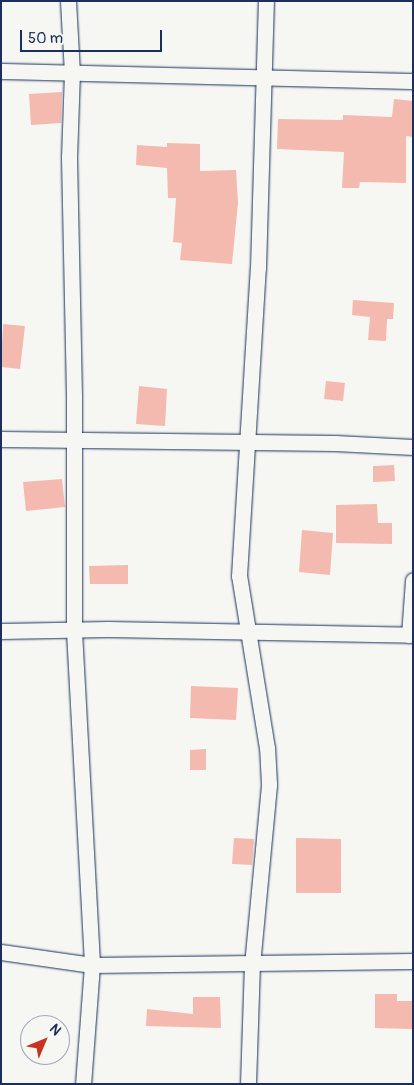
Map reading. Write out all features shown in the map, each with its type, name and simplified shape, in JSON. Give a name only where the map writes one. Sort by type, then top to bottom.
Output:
[{"type":"street","points":[[68,1],[72,72],[69,157],[74,396],[72,441],[74,631],[92,965],[83,1084]]},
{"type":"street","points":[[248,1084],[252,965],[269,784],[267,748],[239,576],[248,444],[266,1]]},
{"type":"street","points":[[1,71],[413,81]]},
{"type":"street","points":[[1,439],[248,444],[334,443],[413,447]]},
{"type":"street","points":[[1,631],[411,635],[413,580]]},
{"type":"street","points":[[1,952],[92,965],[252,965],[413,961]]},
{"type":"building","points":[[62,92],[61,123],[31,125],[29,94]]},
{"type":"building","points":[[394,99],[413,101],[413,137],[406,136],[406,183],[360,182],[359,188],[342,188],[344,152],[277,149],[278,119],[343,120],[343,115],[392,117]]},
{"type":"building","points":[[167,143],[200,144],[200,171],[236,170],[238,203],[232,264],[180,260],[182,243],[173,242],[176,198],[168,198],[167,168],[136,165],[137,145],[167,147]]},
{"type":"building","points":[[353,300],[394,303],[393,319],[387,319],[386,341],[368,340],[370,317],[352,315]]},
{"type":"building","points":[[3,324],[25,326],[20,369],[1,367]]},
{"type":"building","points":[[326,381],[345,383],[343,401],[324,399]]},
{"type":"building","points":[[139,386],[167,389],[165,426],[136,424]]},
{"type":"building","points":[[394,465],[395,481],[373,482],[373,466]]},
{"type":"building","points":[[62,479],[65,507],[26,511],[23,482]]},
{"type":"building","points":[[377,504],[378,523],[392,523],[392,544],[336,543],[336,505]]},
{"type":"building","points":[[302,530],[333,533],[330,575],[299,572]]},
{"type":"building","points":[[128,565],[128,584],[90,584],[89,566]]},
{"type":"building","points":[[191,686],[238,688],[236,720],[190,718]]},
{"type":"building","points":[[206,749],[206,770],[190,770],[190,750]]},
{"type":"building","points":[[234,838],[254,839],[252,865],[232,864]]},
{"type":"building","points":[[296,838],[341,839],[341,893],[296,893]]},
{"type":"building","points":[[375,994],[397,994],[397,1001],[413,1001],[413,1029],[375,1028]]},
{"type":"building","points":[[193,997],[220,997],[221,1028],[146,1026],[147,1009],[193,1014]]}]
